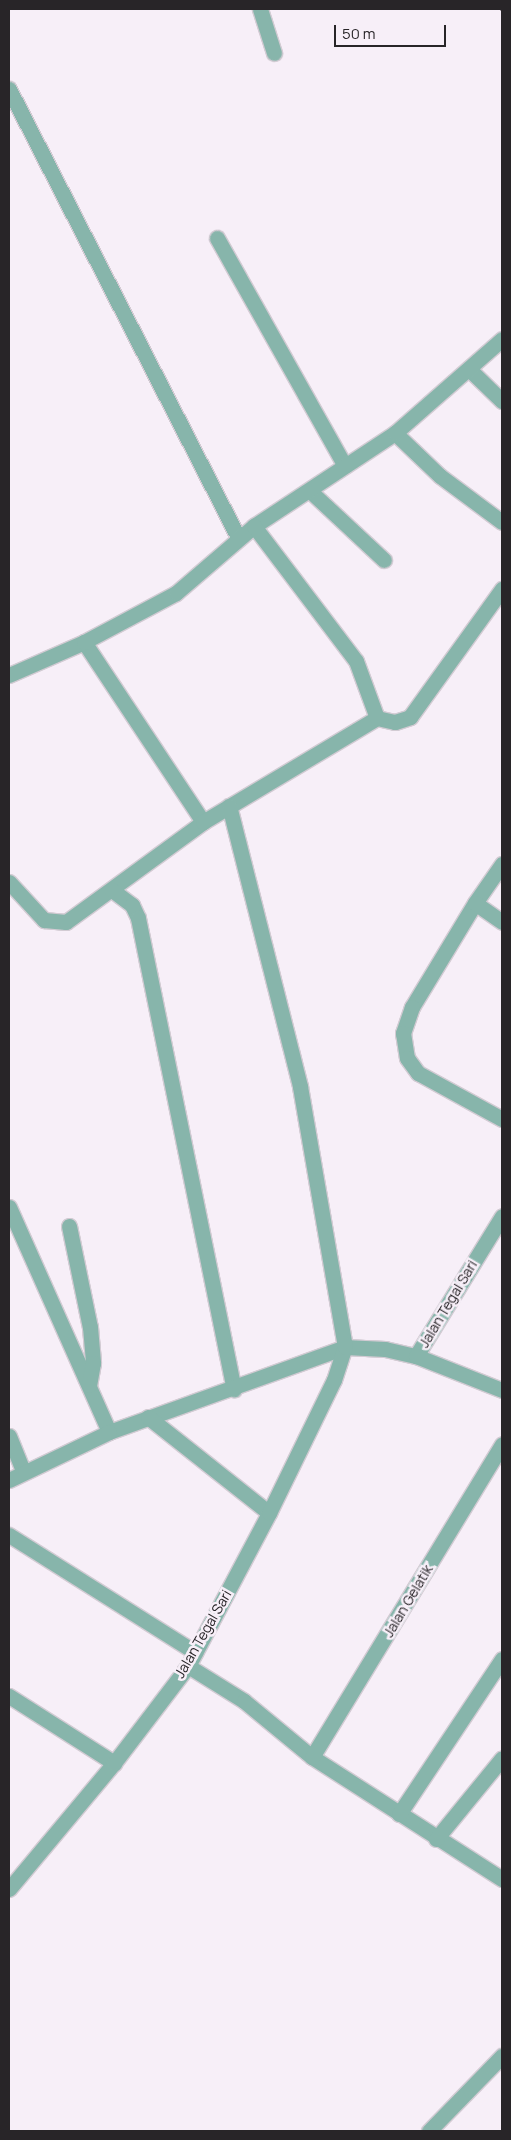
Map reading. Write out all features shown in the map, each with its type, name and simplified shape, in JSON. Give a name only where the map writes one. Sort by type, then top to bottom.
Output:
[{"type":"street","points":[[260,9],[274,53]]},
{"type":"street","points":[[9,89],[238,537]]},
{"type":"street","points":[[217,238],[345,466]]},
{"type":"street","points":[[9,674],[84,642],[176,593],[238,537],[395,433],[470,370],[502,339]]},
{"type":"street","points":[[470,370],[502,401]]},
{"type":"street","points":[[395,433],[440,476],[502,522]]},
{"type":"street","points":[[310,491],[384,560]]},
{"type":"street","points":[[254,526],[356,661],[377,718]]},
{"type":"street","points":[[9,882],[37,914],[52,923],[75,917],[203,822],[229,806],[377,718],[395,722],[410,717],[502,589]]},
{"type":"street","points":[[84,642],[203,822]]},
{"type":"street","points":[[229,806],[300,1086],[345,1347]]},
{"type":"street","points":[[502,864],[475,903],[412,1007],[403,1033],[404,1048],[418,1073],[502,1119]]},
{"type":"street","points":[[112,890],[132,905],[138,918],[234,1389]]},
{"type":"street","points":[[475,903],[502,922]]},
{"type":"street","points":[[9,1207],[109,1432]]},
{"type":"street","name":"Jalan Tegal Sari","points":[[9,1480],[23,1471],[109,1432],[234,1389],[345,1347],[385,1349],[416,1356],[502,1216]]},
{"type":"street","points":[[69,1226],[90,1327],[93,1363],[89,1385]]},
{"type":"street","name":"Jalan Tegal Sari","points":[[9,1889],[114,1763],[188,1666],[269,1514],[334,1380],[345,1347]]},
{"type":"street","points":[[416,1356],[502,1390]]},
{"type":"street","points":[[148,1417],[269,1514]]},
{"type":"street","points":[[9,1436],[23,1471]]},
{"type":"street","name":"Jalan Gelatik","points":[[312,1757],[502,1444]]},
{"type":"street","points":[[9,1535],[196,1652]]},
{"type":"street","points":[[399,1814],[502,1659]]},
{"type":"street","points":[[188,1666],[244,1701],[312,1757],[436,1839],[502,1879]]},
{"type":"street","points":[[9,1696],[114,1763]]},
{"type":"street","points":[[436,1839],[502,1758]]},
{"type":"street","points":[[430,2131],[502,2056]]}]
